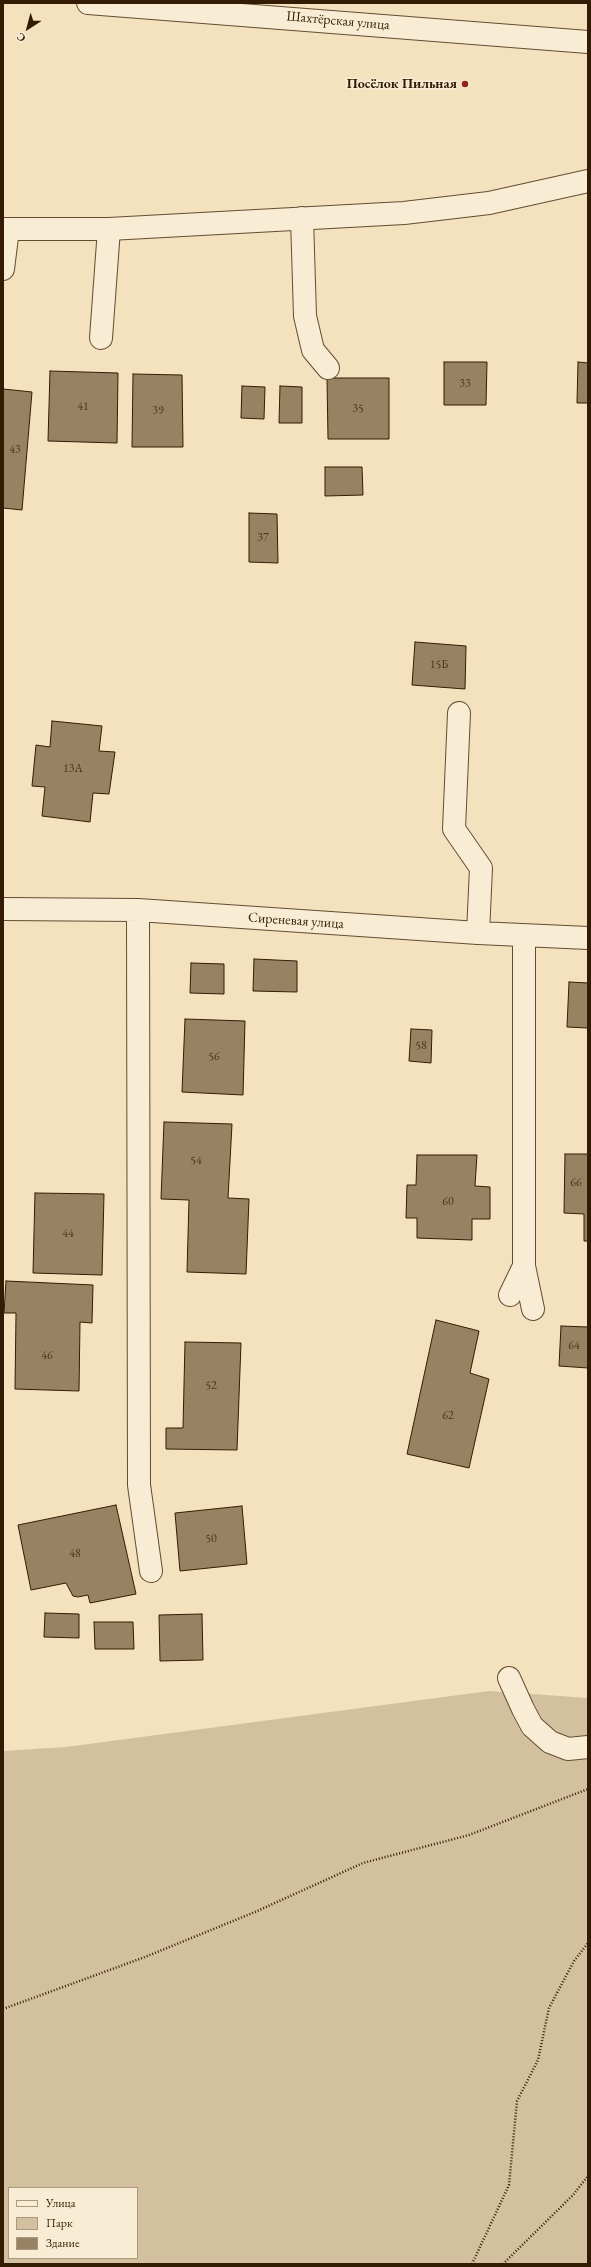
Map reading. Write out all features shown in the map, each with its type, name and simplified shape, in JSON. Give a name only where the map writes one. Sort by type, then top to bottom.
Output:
[{"type":"street","name":"Шахтёрская улица","points":[[88,3],[172,6],[588,42]]},
{"type":"street","points":[[3,269],[5,229],[109,229],[404,213],[489,203],[588,181]]},
{"type":"street","points":[[302,218],[305,316],[313,350],[328,368]]},
{"type":"street","points":[[101,338],[109,229]]},
{"type":"street","points":[[459,713],[454,829],[481,868],[478,933]]},
{"type":"street","name":"Сиреневая улица","points":[[3,909],[138,910],[524,936],[588,938]]},
{"type":"street","points":[[138,910],[139,1485],[151,1571]]},
{"type":"street","points":[[524,936],[524,1266],[533,1309]]},
{"type":"street","points":[[510,1295],[524,1266]]},
{"type":"street","points":[[509,1678],[532,1726],[550,1742],[568,1749],[588,1747]]},
{"type":"path","points":[[3,2009],[152,1954],[255,1912],[363,1863],[469,1835],[588,1789]]},
{"type":"path","points":[[472,2264],[508,2185],[517,2102],[538,2060],[549,2008],[574,1960],[588,1943]]},
{"type":"path","points":[[503,2264],[573,2195],[588,2176]]},
{"type":"green space","points":[[489,1691],[588,1698],[588,2264],[3,2264],[3,1751],[66,1747]]},
{"type":"building","points":[[444,362],[487,362],[486,405],[444,405]]},
{"type":"building","points":[[578,362],[588,363],[588,403],[577,403]]},
{"type":"building","points":[[50,371],[118,373],[117,443],[48,441]]},
{"type":"building","points":[[133,374],[182,375],[183,447],[132,447]]},
{"type":"building","points":[[327,378],[389,378],[389,439],[328,439]]},
{"type":"building","points":[[242,386],[265,387],[264,419],[241,418]]},
{"type":"building","points":[[280,386],[302,387],[302,423],[279,423]]},
{"type":"building","points":[[3,389],[32,392],[22,510],[3,508]]},
{"type":"building","points":[[325,467],[362,467],[363,495],[325,496]]},
{"type":"building","points":[[249,513],[277,514],[278,563],[249,562]]},
{"type":"building","points":[[415,642],[466,646],[465,689],[412,685]]},
{"type":"building","points":[[52,721],[102,726],[99,751],[115,752],[109,794],[93,793],[90,822],[42,816],[45,787],[32,786],[36,745],[50,747]]},
{"type":"building","points":[[254,959],[297,961],[297,992],[253,991]]},
{"type":"building","points":[[191,963],[224,964],[224,994],[190,993]]},
{"type":"building","points":[[569,982],[588,983],[588,1028],[567,1027]]},
{"type":"building","points":[[185,1019],[245,1021],[243,1095],[182,1092]]},
{"type":"building","points":[[411,1029],[432,1030],[431,1063],[409,1061]]},
{"type":"building","points":[[164,1122],[232,1124],[228,1198],[249,1199],[246,1274],[187,1272],[189,1200],[161,1199]]},
{"type":"building","points":[[565,1154],[588,1154],[588,1241],[584,1241],[584,1214],[564,1213]]},
{"type":"building","points":[[417,1155],[477,1155],[475,1186],[490,1187],[490,1219],[472,1219],[472,1240],[417,1238],[417,1218],[406,1218],[407,1185],[416,1185]]},
{"type":"building","points":[[35,1193],[104,1194],[102,1275],[33,1273]]},
{"type":"building","points":[[6,1281],[93,1285],[92,1323],[80,1322],[79,1391],[15,1389],[16,1313],[4,1313]]},
{"type":"building","points":[[436,1320],[479,1331],[470,1373],[489,1379],[469,1468],[407,1454]]},
{"type":"building","points":[[561,1326],[588,1327],[588,1368],[559,1366]]},
{"type":"building","points":[[185,1342],[241,1343],[237,1450],[166,1449],[166,1428],[183,1428]]},
{"type":"building","points":[[116,1505],[136,1594],[90,1603],[88,1595],[78,1597],[73,1596],[66,1583],[31,1590],[18,1525]]},
{"type":"building","points":[[242,1506],[247,1564],[180,1571],[175,1513]]},
{"type":"building","points":[[45,1613],[79,1614],[79,1638],[44,1637]]},
{"type":"building","points":[[202,1614],[203,1660],[160,1661],[159,1615]]},
{"type":"building","points":[[94,1622],[133,1622],[134,1649],[95,1649]]},
{"type":"place","name":"Посёлок Пильная","points":[[465,84]]}]
